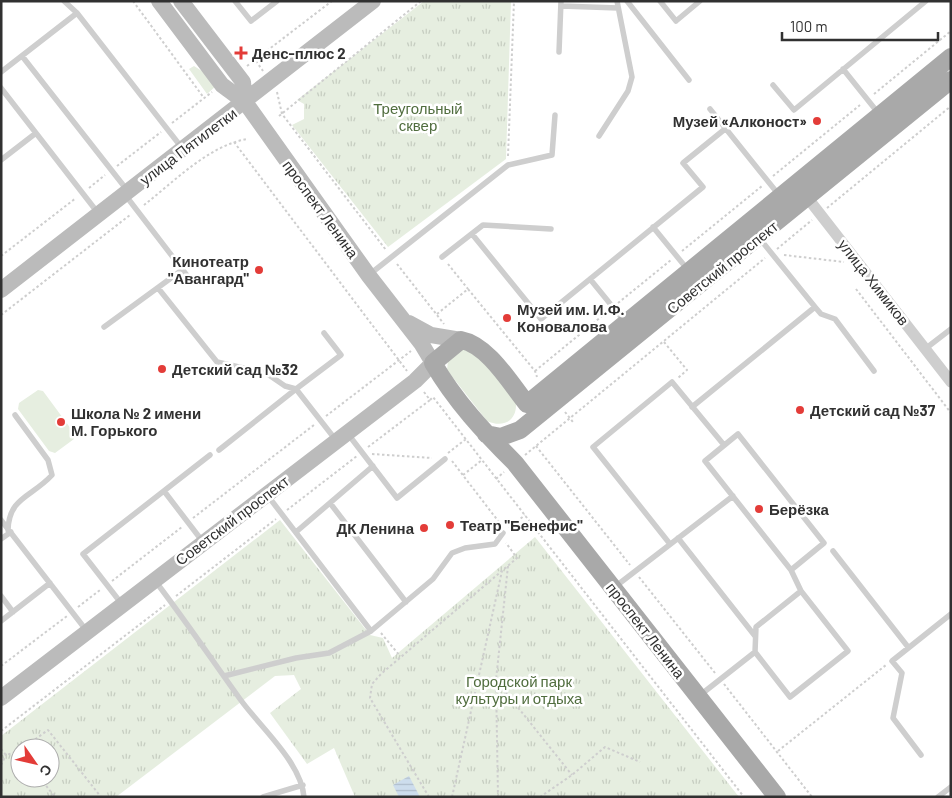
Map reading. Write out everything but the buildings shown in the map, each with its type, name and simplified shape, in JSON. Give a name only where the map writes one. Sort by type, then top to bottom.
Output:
[{"type":"main road","name":"проспект Ленина","points":[[159,1],[222,85],[245,102],[398,314],[426,339],[433,363],[447,387],[486,434],[515,463],[777,797]]},
{"type":"main road","name":"проспект Ленина","points":[[182,1],[243,82],[245,102]]},
{"type":"main road","name":"улица Пятилетки","points":[[1,290],[373,1]]},
{"type":"main road","name":"Советский проспект","points":[[526,404],[951,57]]},
{"type":"main road","name":"Советский проспект","points":[[486,434],[501,437],[520,430],[951,80]]},
{"type":"main road","points":[[426,339],[461,340],[470,342],[483,350],[526,404],[513,454],[515,463]]},
{"type":"main road","name":"Советский проспект","points":[[1,698],[414,381],[461,340]]},
{"type":"street","name":"улица Химиков","points":[[796,184],[951,382]]},
{"type":"lane","points":[[64,1],[78,13],[183,149]]},
{"type":"lane","points":[[235,1],[251,22],[277,1]]},
{"type":"lane","points":[[599,136],[628,91],[632,77],[617,1]]},
{"type":"lane","points":[[627,1],[689,80]]},
{"type":"lane","points":[[660,1],[676,21],[700,1]]},
{"type":"lane","points":[[774,85],[794,110],[926,1]]},
{"type":"lane","points":[[559,52],[561,4],[618,8]]},
{"type":"lane","points":[[1,72],[78,13]]},
{"type":"lane","points":[[22,56],[192,282]]},
{"type":"lane","points":[[843,69],[880,115]]},
{"type":"lane","points":[[1,88],[99,214]]},
{"type":"lane","points":[[710,109],[780,197]]},
{"type":"lane","points":[[369,276],[508,166],[552,154],[555,115]]},
{"type":"lane","points":[[472,234],[541,319],[703,187],[683,163],[725,129]]},
{"type":"lane","points":[[1,160],[36,133]]},
{"type":"lane","points":[[442,257],[483,225],[551,229]]},
{"type":"lane","points":[[653,227],[689,272]]},
{"type":"lane","points":[[759,237],[815,307],[822,314],[835,320],[874,371]]},
{"type":"lane","points":[[104,326],[182,270]]},
{"type":"lane","points":[[590,279],[626,323]]},
{"type":"lane","points":[[158,288],[217,362],[266,373],[284,386],[296,389],[321,420],[363,451],[398,498],[442,459]]},
{"type":"lane","points":[[692,407],[815,307]]},
{"type":"lane","points":[[925,349],[951,329]]},
{"type":"lane","points":[[219,450],[341,355],[324,333]]},
{"type":"lane","points":[[670,544],[593,447],[672,382],[724,445]]},
{"type":"lane","points":[[1,540],[9,531],[9,516],[13,506],[42,486],[52,475],[48,460],[15,415]]},
{"type":"lane","points":[[791,570],[824,544],[738,434],[705,460],[791,570],[801,591],[848,651],[790,697],[755,652],[755,636],[756,627],[801,591]]},
{"type":"lane","points":[[122,605],[83,554],[210,456]]},
{"type":"lane","points":[[296,532],[373,466]]},
{"type":"lane","points":[[164,491],[203,542]]},
{"type":"lane","points":[[266,494],[374,629]]},
{"type":"lane","points":[[613,589],[733,496]]},
{"type":"lane","points":[[330,502],[406,602]]},
{"type":"lane","points":[[1,520],[87,632]]},
{"type":"lane","points":[[224,676],[296,658],[329,653],[374,629],[433,579],[452,553],[465,548],[495,544],[503,533]]},
{"type":"lane","points":[[678,538],[755,636]]},
{"type":"lane","points":[[833,551],[908,647]]},
{"type":"lane","points":[[154,580],[224,676],[292,764],[303,785],[304,797]]},
{"type":"lane","points":[[1,621],[50,583]]},
{"type":"lane","points":[[1,596],[13,612]]},
{"type":"lane","points":[[921,755],[893,718],[902,673],[892,661],[951,614]]},
{"type":"lane","points":[[698,697],[755,652]]},
{"type":"lane","points":[[263,797],[303,785]]},
{"type":"lane","points":[[938,797],[951,787]]},
{"type":"path","points":[[133,1],[204,98]]},
{"type":"path","points":[[242,69],[256,61],[332,1]]},
{"type":"path","points":[[280,115],[421,1]]},
{"type":"path","points":[[508,166],[514,1]]},
{"type":"path","points":[[442,257],[535,371],[951,31]]},
{"type":"path","points":[[256,61],[264,72]]},
{"type":"path","points":[[1,666],[445,323],[280,115],[278,92]]},
{"type":"path","points":[[496,479],[951,106]]},
{"type":"path","points":[[1,315],[209,154],[234,142],[247,139]]},
{"type":"path","points":[[234,142],[430,400]]},
{"type":"path","points":[[772,253],[859,264]]},
{"type":"path","points":[[437,314],[468,289]]},
{"type":"path","points":[[856,289],[951,413]]},
{"type":"path","points":[[664,342],[687,370],[672,382]]},
{"type":"path","points":[[1,731],[433,397],[744,797]]},
{"type":"path","points":[[442,459],[466,439]]},
{"type":"path","points":[[536,446],[812,797]]},
{"type":"path","points":[[363,451],[367,453],[450,460],[501,523],[506,543],[517,558],[372,684],[370,698],[429,797]]},
{"type":"path","points":[[463,475],[482,460]]},
{"type":"path","points":[[503,533],[525,516]]},
{"type":"path","points":[[498,797],[496,680],[508,566]]},
{"type":"path","points":[[452,797],[502,571]]},
{"type":"path","points":[[374,629],[401,657]]},
{"type":"path","points":[[778,752],[892,661]]},
{"type":"path","points":[[496,680],[572,775]]},
{"type":"path","points":[[37,738],[48,730],[54,738]]},
{"type":"path","points":[[60,745],[101,797]]},
{"type":"path","points":[[540,797],[572,775],[605,747],[640,762]]},
{"type":"path","points":[[1,749],[6,755]]},
{"type":"path","points":[[6,755],[10,754]]},
{"type":"path","points":[[1,765],[6,755]]},
{"type":"green space","name":"Треугольный сквер","points":[[424,1],[511,1],[506,159],[388,247],[292,125],[304,119],[304,104],[297,100]]},
{"type":"green space","points":[[194,66],[205,73],[216,86],[207,94],[189,69]]},
{"type":"green space","points":[[466,347],[478,352],[516,403],[514,415],[508,422],[498,424],[487,421],[447,370],[448,360]]},
{"type":"green space","points":[[38,390],[43,391],[74,433],[74,439],[55,453],[49,451],[18,409],[19,403]]},
{"type":"green space","name":"Городской парк культуры и отдыха","points":[[280,520],[370,635],[383,638],[392,658],[535,537],[739,797],[355,797],[334,748],[307,764],[270,713],[301,689],[294,675],[275,676],[116,797],[1,797],[1,736]]},
{"type":"water","points":[[409,776],[420,797],[399,797],[393,785]]},
{"type":"place","name":"Денс-плюс 2","points":[[241,53]]},
{"type":"place","name":"Музей «Алконост»","points":[[817,121]]},
{"type":"place","name":"Кинотеатр \"Авангард\"","points":[[259,270]]},
{"type":"place","name":"Музей им. И.Ф. Коновалова","points":[[507,318]]},
{"type":"place","name":"Детский сад №32","points":[[162,369]]},
{"type":"place","name":"Детский сад №37","points":[[800,410]]},
{"type":"place","name":"Школа № 2 имени М. Горького","points":[[61,422]]},
{"type":"place","name":"Берёзка","points":[[759,509]]},
{"type":"place","name":"Театр \"Бенефис\"","points":[[450,525]]},
{"type":"place","name":"ДК Ленина","points":[[424,528]]}]
